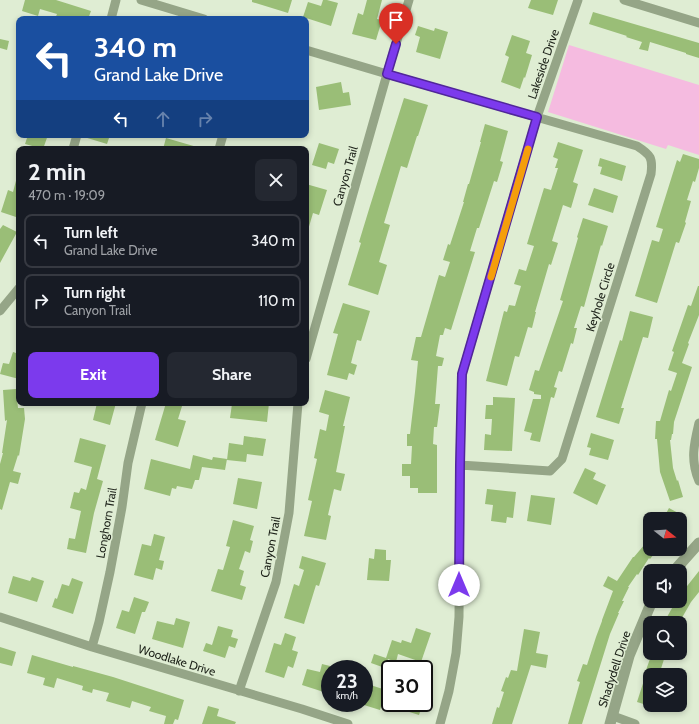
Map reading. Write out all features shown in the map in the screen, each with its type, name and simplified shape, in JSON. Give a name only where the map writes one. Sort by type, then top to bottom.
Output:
[{"type":"street","points":[[112,16],[116,0]]},
{"type":"street","points":[[141,0],[194,16]]},
{"type":"street","name":"Canyon Trail","points":[[309,348],[409,0]]},
{"type":"street","name":"Lakeside Drive","points":[[440,724],[450,691],[456,653],[459,617],[462,374],[537,117],[578,0]]},
{"type":"street","points":[[624,0],[699,23]]},
{"type":"street","name":"Keyhole Circle","points":[[309,51],[637,146],[648,152],[653,162],[651,174],[562,459],[550,471],[460,465]]},
{"type":"street","points":[[0,311],[16,292]]},
{"type":"street","name":"Longhorn Trail","points":[[92,647],[110,572],[122,507],[128,463],[141,406]]},
{"type":"street","name":"Canyon Trail","points":[[239,691],[276,582],[289,513],[298,406]]},
{"type":"street","points":[[699,424],[695,440],[693,460],[699,481]]},
{"type":"street","points":[[680,564],[699,544]]},
{"type":"street","name":"Shadydell Drive","points":[[611,720],[629,656],[649,608]]},
{"type":"street","name":"Woodlake Drive","points":[[0,617],[92,647],[348,724]]},
{"type":"street","points":[[611,720],[635,724]]},
{"type":"shaded area","points":[[569,45],[699,85],[699,155],[668,145],[666,149],[548,112]]},
{"type":"building","points":[[25,0],[56,0],[91,11],[89,16],[56,16],[57,14],[40,9],[38,16],[22,11]]},
{"type":"building","points":[[252,0],[292,0],[288,13],[252,2]]},
{"type":"building","points":[[323,0],[338,3],[331,26],[309,19],[309,16],[303,16],[308,2],[321,6]]},
{"type":"building","points":[[367,0],[382,0],[377,19],[382,20],[376,40],[352,34],[358,13],[363,15]]},
{"type":"building","points":[[531,0],[558,0],[553,15],[528,8]]},
{"type":"building","points":[[593,12],[699,43],[699,58],[650,42],[648,51],[639,49],[642,42],[589,24]]},
{"type":"building","points":[[418,26],[434,31],[435,28],[448,32],[440,59],[416,52],[420,37],[415,35]]},
{"type":"building","points":[[512,35],[530,41],[526,53],[532,55],[520,89],[501,82],[509,57],[505,55]]},
{"type":"building","points":[[0,39],[9,41],[7,50],[0,48]]},
{"type":"building","points":[[341,82],[343,93],[349,92],[351,105],[319,110],[316,87]]},
{"type":"building","points":[[404,98],[428,105],[407,168],[401,166],[384,223],[390,225],[379,262],[387,265],[378,295],[348,285],[361,243],[359,242]]},
{"type":"building","points":[[485,124],[508,131],[500,161],[503,162],[497,182],[494,181],[479,228],[477,228],[470,251],[475,252],[451,330],[445,328],[443,335],[440,335],[436,356],[444,358],[442,366],[438,366],[435,404],[440,404],[437,427],[434,427],[433,444],[437,445],[437,493],[418,493],[418,488],[410,488],[410,476],[402,476],[402,464],[411,464],[412,446],[407,446],[407,434],[410,434],[418,361],[411,360],[416,337],[421,337],[439,275],[445,277],[450,262],[443,260],[448,244],[450,245],[464,202]]},
{"type":"building","points":[[27,138],[47,138],[44,146],[32,146],[25,144]]},
{"type":"building","points":[[87,138],[109,138],[107,144]]},
{"type":"building","points":[[166,138],[194,146],[164,146]]},
{"type":"building","points":[[558,142],[583,150],[573,182],[578,184],[571,208],[563,205],[552,241],[558,243],[551,265],[549,264],[535,312],[532,328],[528,327],[519,357],[515,356],[507,386],[486,381],[504,311],[507,312],[509,305],[515,306],[521,286],[514,284],[519,269],[526,271],[534,246],[527,244],[544,188],[551,190],[558,168],[555,168],[558,159],[553,157]]},
{"type":"building","points":[[319,143],[339,149],[334,164],[328,162],[326,169],[312,165]]},
{"type":"building","points":[[683,154],[699,159],[699,168],[687,200],[691,201],[686,223],[679,243],[676,242],[657,303],[635,296],[652,240],[659,242],[663,229],[656,227],[677,160],[680,162]]},
{"type":"building","points":[[600,158],[626,166],[622,181],[600,174],[602,167],[598,166]]},
{"type":"building","points":[[16,181],[16,217],[1,212],[8,190],[13,192]]},
{"type":"building","points":[[309,185],[327,190],[319,215],[313,213],[309,227]]},
{"type":"building","points":[[594,188],[618,196],[613,213],[588,205]]},
{"type":"building","points":[[583,218],[608,226],[602,246],[601,245],[584,307],[581,306],[574,328],[577,328],[573,344],[571,343],[562,372],[559,371],[554,387],[557,388],[554,398],[551,397],[540,442],[530,440],[532,433],[524,431],[533,399],[541,399],[541,395],[534,394],[534,392],[529,390],[535,370],[539,371],[563,301],[560,300]]},
{"type":"building","points":[[3,225],[16,232],[16,234],[0,263],[0,229]]},
{"type":"building","points":[[698,286],[699,315],[682,363],[692,367],[674,422],[673,434],[670,440],[673,468],[683,497],[670,501],[660,472],[657,439],[655,439],[656,421],[660,421],[669,390],[671,391],[677,373],[668,370],[674,352],[672,351],[688,305],[691,306]]},
{"type":"building","points":[[343,303],[370,311],[361,341],[357,340],[351,363],[357,365],[354,375],[349,373],[347,380],[327,375],[338,334],[333,333]]},
{"type":"building","points":[[630,311],[653,317],[648,338],[643,337],[621,408],[624,408],[619,424],[596,417],[620,340],[622,341]]},
{"type":"building","points":[[13,352],[16,353],[16,378],[0,374],[3,363],[9,364]]},
{"type":"building","points":[[16,389],[16,406],[18,406],[18,408],[24,408],[25,419],[19,456],[18,455],[13,471],[21,473],[18,484],[10,482],[2,510],[0,509],[0,464],[3,453],[7,420],[5,421],[3,390]]},
{"type":"building","points":[[325,390],[350,397],[343,426],[345,426],[336,472],[345,474],[341,491],[334,489],[328,515],[331,516],[326,540],[304,536],[312,501],[308,500],[317,459],[314,458],[320,429],[326,431],[329,415],[319,412]]},
{"type":"building","points":[[493,397],[515,398],[512,451],[484,450],[485,434],[491,435],[492,419],[485,419],[486,405],[493,405]]},
{"type":"building","points":[[96,406],[115,406],[110,425],[93,420]]},
{"type":"building","points":[[165,406],[182,406],[178,419],[186,421],[178,447],[155,440]]},
{"type":"building","points":[[232,406],[269,406],[267,422],[230,418]]},
{"type":"building","points":[[591,433],[614,440],[608,460],[589,455],[591,448],[587,447]]},
{"type":"building","points":[[244,436],[266,439],[263,456],[247,454],[246,462],[227,460],[229,443],[243,445]]},
{"type":"building","points":[[80,438],[106,445],[97,479],[103,481],[94,513],[86,553],[67,549],[69,538],[75,539],[81,511],[70,508],[74,492],[79,493],[81,488],[86,490],[92,467],[74,462]]},
{"type":"building","points":[[193,455],[212,460],[213,457],[227,459],[225,470],[202,467],[199,480],[195,480],[192,489],[177,486],[176,489],[172,488],[170,496],[144,489],[151,459],[190,469]]},
{"type":"building","points":[[585,468],[596,473],[593,479],[606,485],[597,505],[573,493]]},
{"type":"building","points":[[238,478],[262,482],[257,509],[233,504]]},
{"type":"building","points":[[487,489],[516,492],[513,518],[507,517],[506,523],[491,521],[493,505],[485,504]]},
{"type":"building","points":[[531,495],[555,498],[551,525],[527,521]]},
{"type":"building","points":[[669,508],[676,512],[667,512]]},
{"type":"building","points":[[233,520],[254,526],[250,540],[253,541],[250,553],[245,551],[239,569],[244,571],[240,585],[246,587],[242,600],[211,591],[218,569],[223,570],[230,547],[226,546]]},
{"type":"building","points":[[154,534],[165,537],[159,560],[164,561],[162,570],[156,568],[153,580],[134,575],[142,544],[151,546]]},
{"type":"building","points":[[643,546],[643,556],[652,556],[645,564],[643,564],[643,567],[638,575],[637,574],[628,587],[622,601],[624,601],[610,634],[582,724],[568,724],[580,682],[577,681],[583,664],[587,665],[613,591],[603,586],[608,576],[617,581]]},
{"type":"building","points":[[375,549],[386,550],[386,560],[391,560],[389,581],[367,580],[369,558],[374,559]]},
{"type":"building","points":[[302,556],[326,563],[319,586],[316,585],[304,624],[284,618],[294,584],[299,586],[304,570],[299,568]]},
{"type":"building","points":[[699,571],[699,592],[683,616],[668,616],[672,608],[687,608],[687,586]]},
{"type":"building","points":[[13,576],[30,581],[32,577],[44,581],[37,602],[8,593]]},
{"type":"building","points":[[72,578],[83,582],[73,614],[52,607],[55,598],[57,599],[62,584],[69,586]]},
{"type":"building","points":[[134,597],[149,602],[145,612],[142,612],[135,634],[116,628],[122,610],[129,612]]},
{"type":"building","points":[[176,618],[190,622],[183,648],[152,639],[157,621],[174,625]]},
{"type":"building","points":[[218,626],[233,630],[231,637],[238,639],[235,648],[229,646],[225,658],[203,651],[206,643],[212,645]]},
{"type":"building","points":[[416,628],[431,633],[422,660],[415,660],[398,654],[396,660],[381,660],[381,667],[373,664],[372,660],[374,654],[386,658],[392,640],[401,643],[402,640],[411,643]]},
{"type":"building","points":[[524,629],[540,632],[536,653],[548,655],[546,668],[531,665],[512,724],[492,724],[497,707],[499,708],[504,692],[501,691],[506,677],[508,678],[511,670],[517,671]]},
{"type":"building","points":[[285,633],[296,637],[292,650],[298,652],[293,668],[288,666],[284,678],[265,672],[274,643],[281,645]]},
{"type":"building","points":[[0,647],[16,652],[12,666],[0,663]]},
{"type":"building","points":[[32,655],[113,677],[184,700],[178,720],[175,719],[173,724],[164,724],[166,716],[149,711],[151,707],[132,701],[130,708],[106,701],[109,693],[93,689],[92,693],[82,690],[83,686],[57,678],[54,688],[43,685],[45,678],[27,673]]},
{"type":"building","points":[[650,660],[664,660],[661,668],[647,668]]},
{"type":"building","points":[[321,668],[321,691],[302,685],[307,669],[320,672]]},
{"type":"building","points":[[643,683],[643,704],[637,702]]},
{"type":"building","points":[[373,686],[381,688],[380,710],[373,708]]},
{"type":"building","points":[[208,706],[219,709],[217,716],[236,722],[235,724],[202,724]]},
{"type":"building","points":[[409,712],[420,712],[419,715]]},
{"type":"slow traffic","points":[[491,277],[528,149]]},
{"type":"route","points":[[396,44],[387,74],[537,117],[462,374],[459,585]]}]
